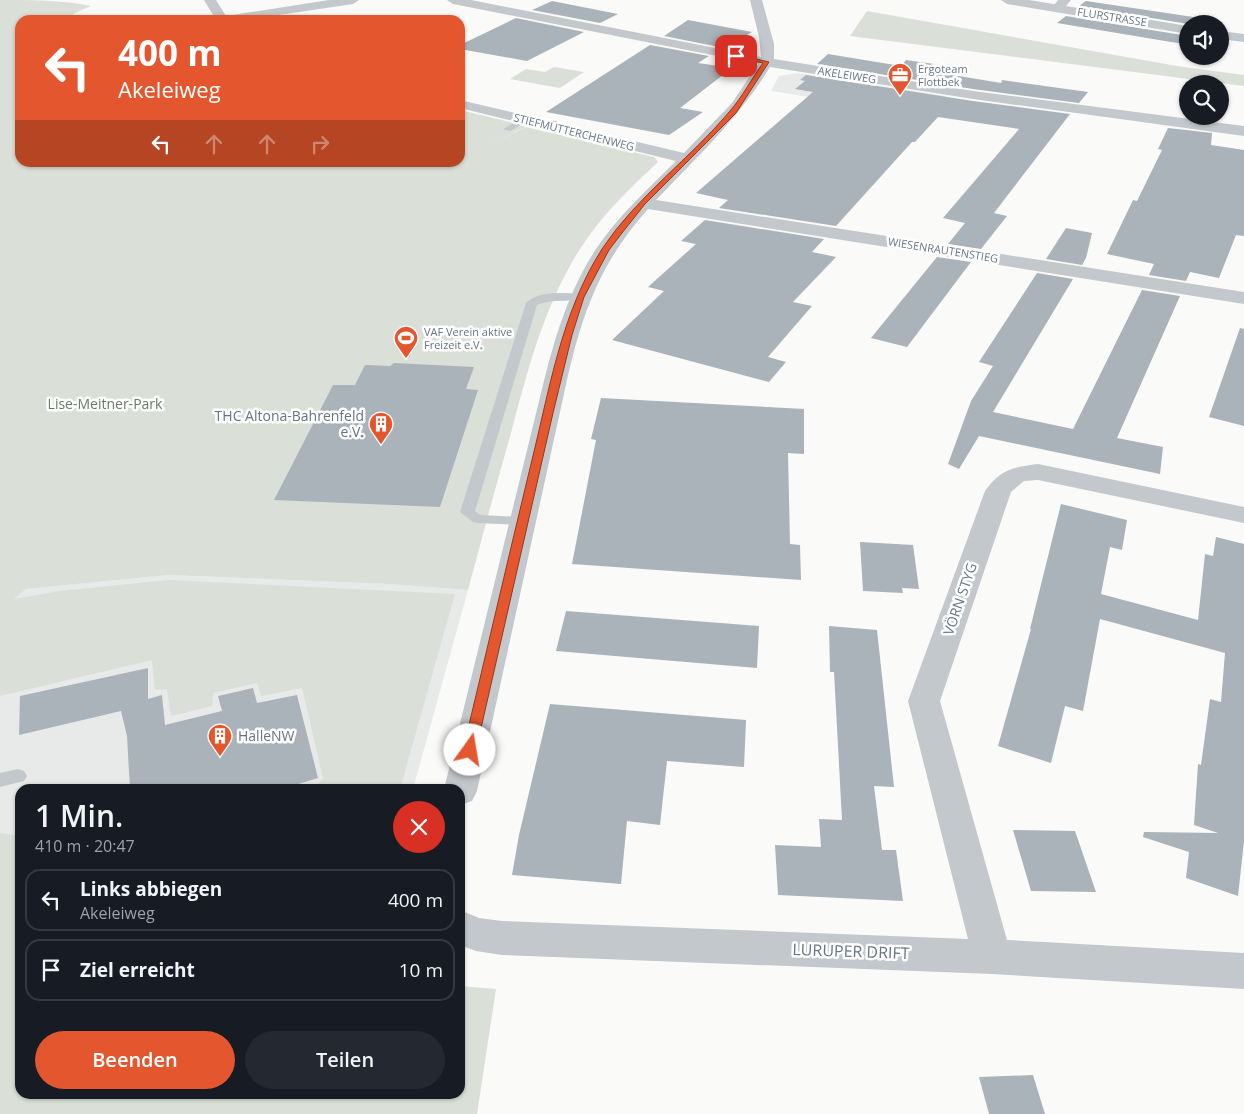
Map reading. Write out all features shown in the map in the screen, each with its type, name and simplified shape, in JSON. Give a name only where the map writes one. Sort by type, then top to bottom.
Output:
[{"type":"street","points":[[210,0],[219,15]]},
{"type":"street","points":[[255,15],[353,0]]},
{"type":"street","name":"AKELEIWEG","points":[[453,0],[766,62],[973,95],[1244,131]]},
{"type":"street","points":[[462,784],[566,344],[580,297],[605,250],[643,202],[688,159],[733,111],[766,62],[767,45],[756,0]]},
{"type":"street","name":"FLURSTRASSE","points":[[1007,0],[1062,4],[1179,28]]},
{"type":"street","points":[[1229,36],[1244,38]]},
{"type":"street","name":"STIEFMÜTTERCHENWEG","points":[[465,105],[688,159]]},
{"type":"street","name":"WIESENRAUTENSTIEG","points":[[643,202],[1244,298]]},
{"type":"street","name":"VÖRN STYG","points":[[992,957],[924,701],[998,491],[1006,480],[1018,474],[1038,472],[1244,515]]},
{"type":"street","name":"LURUPER DRIFT","points":[[465,929],[476,934],[502,938],[992,957],[1244,971]]},
{"type":"lane","points":[[506,129],[526,120]]},
{"type":"lane","points":[[523,521],[478,519],[467,512],[532,303],[542,298],[580,297]]},
{"type":"lane","points":[[0,780],[18,776]]},
{"type":"shaded area","points":[[798,73],[946,96],[929,116],[771,91],[779,76]]},
{"type":"shaded area","points":[[168,575],[389,584],[468,590],[414,784],[15,784],[15,863],[0,862],[0,610],[26,589]]},
{"type":"green space","name":"Lise-Meitner-Park","points":[[0,0],[58,1],[91,6],[73,15],[15,15],[15,167],[465,167],[465,111],[527,126],[491,144],[526,127],[654,157],[658,162],[606,214],[588,237],[556,293],[538,338],[468,590],[389,584],[168,575],[26,589],[14,599],[60,591],[168,580],[455,594],[401,784],[318,784],[323,778],[302,688],[261,696],[257,683],[213,693],[212,706],[171,716],[167,689],[155,690],[152,660],[0,696]]},
{"type":"green space","points":[[867,11],[1177,66],[1244,75],[1244,86],[1229,84],[1229,75],[1179,75],[1179,78],[850,36]]},
{"type":"green space","points":[[554,67],[584,72],[560,88],[510,79],[526,69],[545,72]]},
{"type":"green space","points":[[0,833],[15,835],[15,1099],[465,1099],[465,986],[496,989],[477,1114],[0,1114]]},
{"type":"building","points":[[552,1],[618,14],[600,23],[532,10]]},
{"type":"building","points":[[1086,1],[1179,15],[1179,23],[1079,6]]},
{"type":"building","points":[[1066,16],[1179,35],[1179,43],[1057,23]]},
{"type":"building","points":[[516,18],[584,32],[527,61],[465,50],[465,43]]},
{"type":"building","points":[[688,20],[752,32],[724,48],[664,36]]},
{"type":"building","points":[[650,45],[709,56],[698,63],[732,68],[680,108],[703,112],[669,135],[546,112]]},
{"type":"building","points":[[828,54],[901,66],[906,60],[934,64],[929,71],[1001,83],[1002,80],[1088,92],[1079,103],[973,89],[817,64]]},
{"type":"building","points":[[806,75],[1070,114],[994,213],[1007,216],[981,249],[948,244],[965,223],[943,218],[1019,129],[938,117],[915,142],[912,142],[836,226],[719,208],[728,200],[696,193],[813,92],[795,89],[805,81],[800,80]]},
{"type":"building","points":[[1168,128],[1212,133],[1211,145],[1244,150],[1244,236],[1236,235],[1219,278],[1190,272],[1186,281],[1149,275],[1154,264],[1107,254],[1133,200],[1137,201],[1162,150],[1158,149]]},
{"type":"building","points":[[705,220],[824,239],[812,252],[836,257],[793,302],[812,306],[768,357],[786,362],[769,382],[612,340],[664,291],[648,287],[696,244],[681,241]]},
{"type":"building","points":[[1066,228],[1092,233],[1086,258],[1082,265],[1046,259]]},
{"type":"building","points":[[937,257],[971,262],[907,347],[871,338]]},
{"type":"building","points":[[1037,273],[1073,279],[993,412],[1073,429],[1142,290],[1180,296],[1117,438],[1163,447],[1160,474],[979,436],[959,469],[948,464],[971,401],[993,366],[979,362]]},
{"type":"building","points":[[1240,328],[1244,329],[1244,426],[1209,417]]},
{"type":"building","name":"THC Altona-Bahrenfeld e.V.","points":[[394,363],[474,367],[466,389],[478,390],[440,507],[274,500],[333,385],[355,385],[365,365],[390,366]]},
{"type":"building","points":[[601,398],[804,409],[804,454],[788,453],[790,544],[800,545],[801,580],[572,564],[596,440],[591,439]]},
{"type":"building","points":[[1061,504],[1127,520],[1122,550],[1110,547],[1101,594],[1198,620],[1205,554],[1213,556],[1216,537],[1244,544],[1244,841],[1238,896],[1186,878],[1189,852],[1143,837],[1144,832],[1218,833],[1194,825],[1198,764],[1201,765],[1210,699],[1221,702],[1225,653],[1100,619],[1083,711],[1065,706],[1051,763],[998,746],[1031,629]]},
{"type":"building","points":[[860,542],[913,545],[919,589],[902,588],[903,593],[863,591]]},
{"type":"building","points":[[566,611],[759,626],[757,668],[556,651]]},
{"type":"building","points":[[829,626],[877,630],[894,787],[874,786],[882,850],[896,850],[903,901],[778,895],[775,845],[821,847],[819,819],[842,820],[834,672],[830,672]]},
{"type":"building","name":"HalleNW","points":[[148,668],[148,699],[162,695],[165,725],[222,711],[218,696],[253,688],[257,703],[297,695],[318,778],[298,784],[130,784],[127,736],[121,711],[19,735],[20,696]]},
{"type":"building","points":[[550,704],[746,720],[744,767],[667,761],[660,825],[627,821],[621,884],[512,875],[519,835]]},
{"type":"building","points":[[1013,830],[1075,831],[1096,892],[1031,891]]},
{"type":"building","points":[[1033,1075],[1045,1114],[989,1114],[979,1077]]},
{"type":"place","name":"Ergoteam Flottbek","points":[[900,96]]},
{"type":"place","name":"VAF Verein aktive Freizeit e.V.","points":[[406,359]]},
{"type":"place","name":"THC Altona-Bahrenfeld e.V.","points":[[381,445]]},
{"type":"place","name":"HalleNW","points":[[220,757]]},
{"type":"route","points":[[470,750],[548,413],[580,297],[605,250],[620,231],[643,202],[688,159],[733,111],[744,98],[766,62],[736,56]]}]
